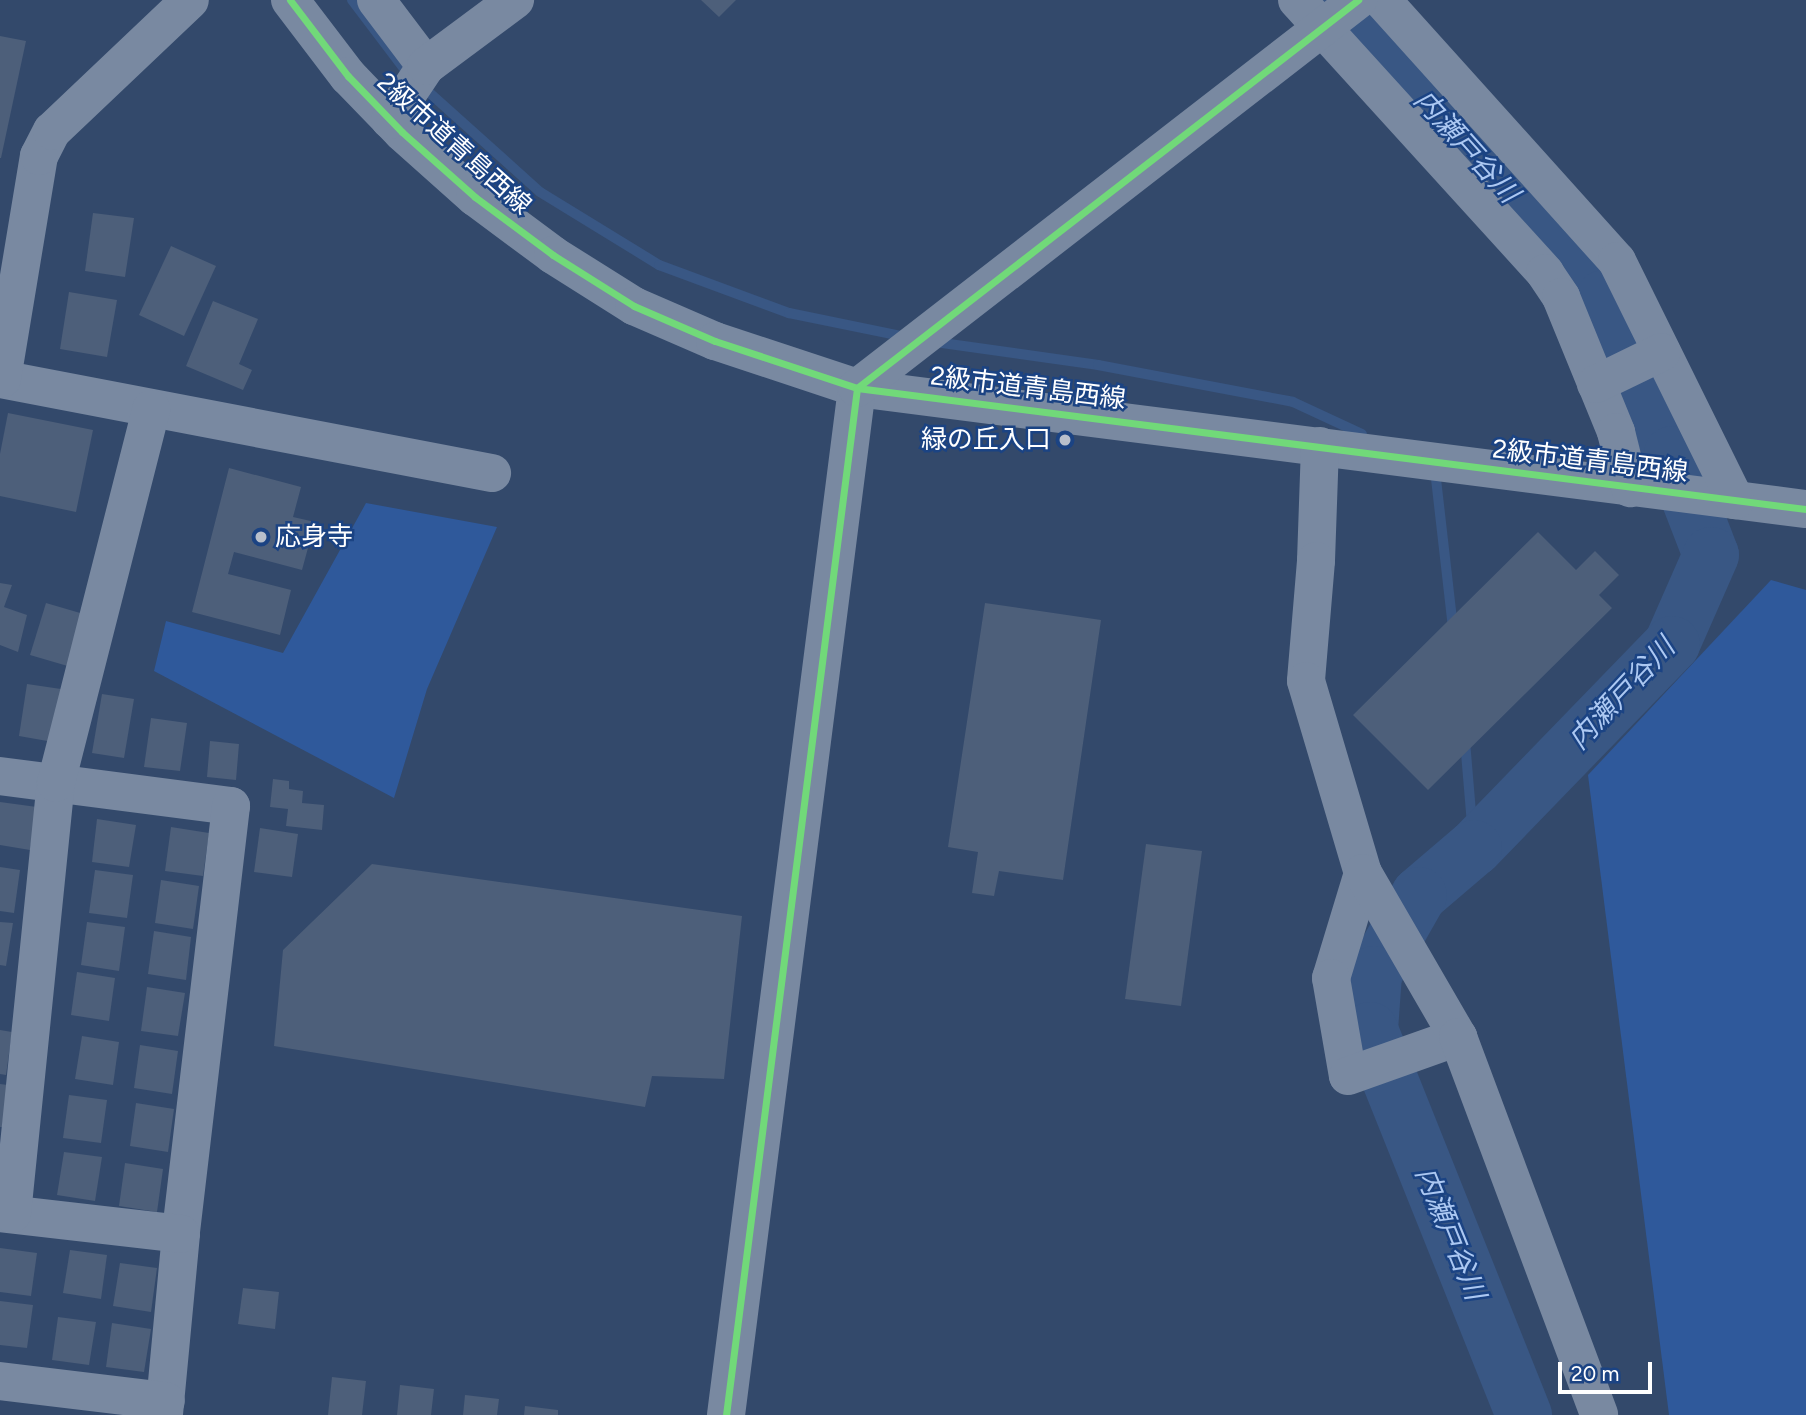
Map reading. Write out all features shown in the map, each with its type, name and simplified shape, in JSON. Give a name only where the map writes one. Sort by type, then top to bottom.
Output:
[{"type":"street","points":[[190,0],[52,131],[39,156],[1,379],[150,410],[492,473]]},
{"type":"street","name":"2級市道青島西線","points":[[290,0],[348,76],[390,120],[475,197],[553,255],[634,306],[715,341],[857,388],[1806,509]]},
{"type":"street","points":[[376,0],[426,66]]},
{"type":"street","points":[[390,120],[426,66],[515,0]]},
{"type":"street","points":[[1297,0],[1545,273],[1561,297],[1616,432],[1630,488]]},
{"type":"street","points":[[726,1415],[857,388],[1358,0]]},
{"type":"street","points":[[1382,0],[1616,261],[1735,500]]},
{"type":"street","points":[[1596,384],[1662,352]]},
{"type":"street","points":[[150,410],[56,782],[6,1214],[181,1234]]},
{"type":"street","points":[[1320,446],[1316,561],[1306,681],[1363,873],[1458,1037],[1599,1415]]},
{"type":"street","points":[[0,776],[231,806],[181,1234],[165,1408],[0,1381]]},
{"type":"street","points":[[1363,873],[1331,978],[1348,1076],[1458,1037]]},
{"type":"shaded area","points":[[366,503],[497,527],[427,689],[394,798],[154,671],[166,621],[283,653]]},
{"type":"shaded area","points":[[1771,580],[1806,590],[1806,1415],[1669,1415],[1588,775]]},
{"type":"building","points":[[701,0],[736,0],[719,17]]},
{"type":"building","points":[[0,36],[26,41],[1,158],[0,158]]},
{"type":"building","points":[[93,213],[134,218],[125,277],[85,271]]},
{"type":"building","points":[[171,246],[216,266],[184,336],[139,315]]},
{"type":"building","points":[[69,292],[117,300],[107,357],[60,349]]},
{"type":"building","points":[[213,301],[258,319],[239,364],[252,370],[243,390],[186,366]]},
{"type":"building","points":[[8,413],[93,430],[76,512],[0,496],[0,454]]},
{"type":"building","name":"応身寺","points":[[229,468],[301,487],[293,517],[315,522],[302,570],[234,552],[228,574],[291,590],[280,635],[192,612]]},
{"type":"building","points":[[1538,532],[1576,570],[1595,551],[1619,575],[1599,595],[1612,608],[1428,790],[1353,715]]},
{"type":"building","points":[[0,583],[12,585],[4,607],[27,615],[18,652],[0,645]]},
{"type":"building","points":[[46,603],[87,615],[71,667],[30,655]]},
{"type":"building","points":[[985,603],[1101,620],[1063,880],[999,871],[994,896],[972,893],[978,852],[948,847]]},
{"type":"building","points":[[27,684],[61,689],[53,742],[19,736]]},
{"type":"building","points":[[102,694],[134,699],[124,758],[92,753]]},
{"type":"building","points":[[151,718],[187,723],[180,771],[144,767]]},
{"type":"building","points":[[210,741],[239,744],[236,780],[207,777]]},
{"type":"building","points":[[273,779],[289,781],[289,789],[303,791],[302,803],[324,805],[322,830],[286,826],[288,809],[270,807]]},
{"type":"building","points":[[0,802],[37,807],[30,850],[0,845]]},
{"type":"building","points":[[97,819],[136,825],[129,867],[92,862]]},
{"type":"building","points":[[171,827],[209,833],[203,876],[165,871]]},
{"type":"building","points":[[260,828],[298,834],[292,877],[254,872]]},
{"type":"building","points":[[1146,844],[1202,851],[1181,1006],[1125,999]]},
{"type":"building","points":[[372,864],[742,916],[724,1079],[652,1076],[645,1107],[274,1046],[283,950]]},
{"type":"building","points":[[0,867],[20,870],[14,913],[0,911]]},
{"type":"building","points":[[95,870],[133,875],[127,918],[89,913]]},
{"type":"building","points":[[161,880],[199,886],[193,929],[155,923]]},
{"type":"building","points":[[0,922],[13,923],[6,966],[0,965]]},
{"type":"building","points":[[87,922],[125,927],[119,971],[81,965]]},
{"type":"building","points":[[154,931],[191,937],[186,980],[148,974]]},
{"type":"building","points":[[77,972],[115,978],[109,1021],[71,1015]]},
{"type":"building","points":[[147,987],[185,993],[178,1036],[141,1031]]},
{"type":"building","points":[[0,1030],[12,1032],[6,1075],[0,1074]]},
{"type":"building","points":[[82,1036],[119,1042],[113,1085],[75,1079]]},
{"type":"building","points":[[140,1045],[178,1051],[172,1094],[134,1088]]},
{"type":"building","points":[[0,1084],[8,1085],[2,1127],[0,1127]]},
{"type":"building","points":[[69,1095],[107,1100],[101,1143],[63,1138]]},
{"type":"building","points":[[136,1103],[174,1109],[168,1152],[130,1146]]},
{"type":"building","points":[[64,1152],[102,1157],[95,1201],[57,1195]]},
{"type":"building","points":[[125,1163],[163,1169],[157,1212],[119,1206]]},
{"type":"building","points":[[0,1248],[37,1253],[31,1296],[0,1292]]},
{"type":"building","points":[[70,1250],[107,1255],[101,1299],[63,1293]]},
{"type":"building","points":[[120,1263],[157,1268],[151,1312],[113,1306]]},
{"type":"building","points":[[243,1288],[279,1292],[275,1329],[238,1324]]},
{"type":"building","points":[[0,1301],[33,1305],[27,1348],[0,1345]]},
{"type":"building","points":[[58,1317],[96,1322],[89,1365],[52,1360]]},
{"type":"building","points":[[112,1323],[151,1329],[144,1372],[106,1367]]},
{"type":"building","points":[[332,1377],[366,1381],[362,1415],[328,1415]]},
{"type":"building","points":[[400,1385],[434,1389],[431,1415],[397,1415]]},
{"type":"building","points":[[465,1395],[499,1399],[497,1415],[463,1415]]},
{"type":"building","points":[[525,1406],[558,1410],[558,1415],[524,1415]]},
{"type":"waterway","points":[[352,0],[409,75]]},
{"type":"waterway","name":"内瀬戸谷川","points":[[1335,0],[1604,298],[1672,454],[1711,555],[1672,644],[1474,848],[1419,895],[1374,974],[1370,1030],[1524,1415]]},
{"type":"waterway","points":[[423,87],[540,192],[659,265],[789,313],[906,337]]},
{"type":"waterway","points":[[935,342],[1098,365],[1293,402],[1362,434]]},
{"type":"waterway","points":[[1435,470],[1453,629]]},
{"type":"waterway","points":[[1465,741],[1474,848]]},
{"type":"cycle path","points":[[290,0],[348,76],[402,132],[475,197],[553,255],[634,306],[715,341],[857,388],[1806,509]]},
{"type":"cycle path","points":[[726,1415],[857,388],[1358,0]]},
{"type":"place","name":"緑の丘入口","points":[[1065,440]]},
{"type":"place","name":"応身寺","points":[[261,537]]}]
